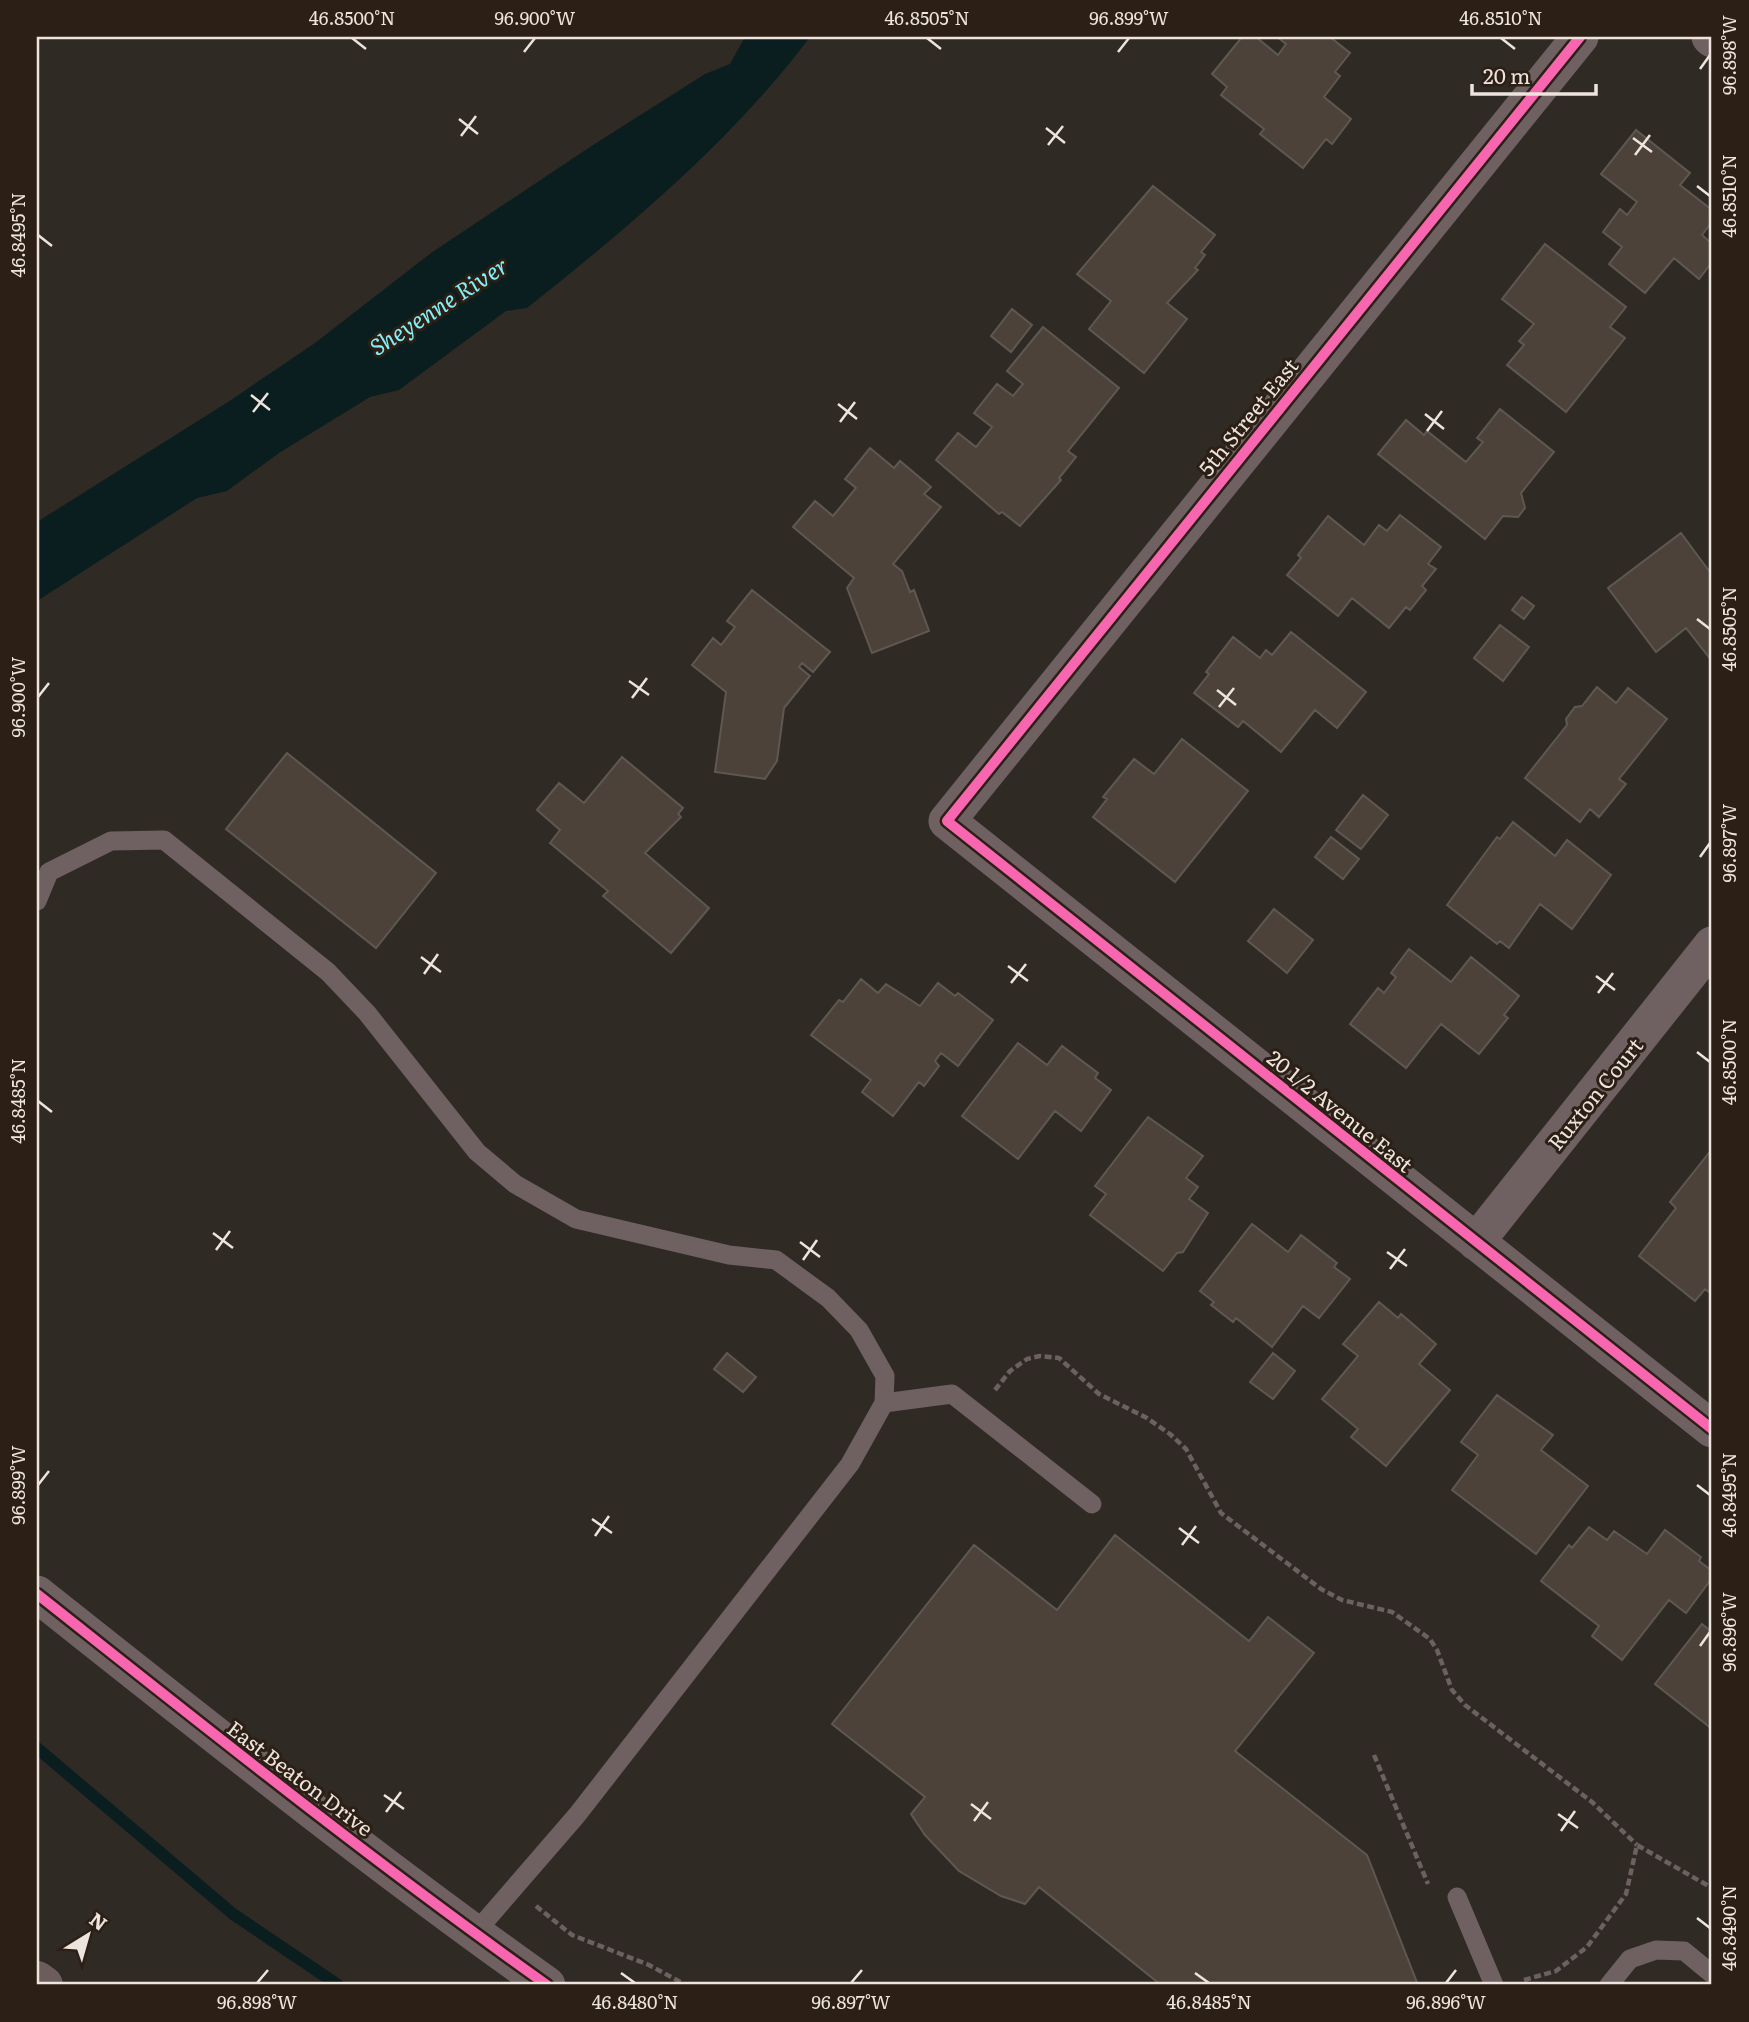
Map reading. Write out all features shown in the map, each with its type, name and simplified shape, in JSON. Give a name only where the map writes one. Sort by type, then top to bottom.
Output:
[{"type":"highway","points":[[37,1980],[44,1985]]},
{"type":"street","name":"5th Street East","points":[[947,821],[1580,37]]},
{"type":"street","name":"20 1/2 Avenue East","points":[[947,821],[1712,1429]]},
{"type":"street","name":"Ruxton Court","points":[[1475,1242],[1712,945]]},
{"type":"street","name":"East Beaton Drive","points":[[37,1594],[474,1934],[547,1985]]},
{"type":"lane","points":[[37,901],[49,872],[111,841],[164,840],[328,972],[367,1013],[477,1152],[515,1184],[576,1219],[729,1255],[776,1260],[828,1298],[859,1330],[885,1376],[884,1403],[850,1464],[577,1815],[474,1934]]},
{"type":"lane","points":[[884,1403],[952,1394],[1092,1504]]},
{"type":"lane","points":[[1457,1897],[1494,1985]]},
{"type":"lane","points":[[1609,1985],[1630,1959],[1656,1950],[1684,1951],[1712,1974]]},
{"type":"path","points":[[977,1413],[1010,1371],[1027,1359],[1059,1358],[1099,1394],[1147,1418],[1186,1449],[1221,1513],[1299,1572],[1342,1600],[1392,1612],[1430,1639],[1452,1690],[1465,1705],[1592,1802],[1637,1845],[1712,1888]]},
{"type":"path","points":[[1374,1755],[1433,1896]]},
{"type":"path","points":[[1515,1983],[1556,1971],[1587,1947],[1626,1894],[1637,1845]]},
{"type":"path","points":[[514,1888],[572,1936],[649,1965],[686,1985]]},
{"type":"water","name":"Sheyenne River","points":[[745,37],[810,37],[747,112],[678,181],[527,308],[506,311],[399,390],[370,397],[279,453],[227,491],[197,498],[37,601],[37,522],[228,402],[315,343],[431,253],[590,147],[705,74],[730,64]]},
{"type":"building","points":[[1242,37],[1256,37],[1278,55],[1286,44],[1277,37],[1330,37],[1350,53],[1335,72],[1340,76],[1324,97],[1351,119],[1332,144],[1326,139],[1303,168],[1260,134],[1264,129],[1221,95],[1227,87],[1212,74]]},
{"type":"building","points":[[1636,130],[1690,173],[1680,185],[1712,210],[1712,222],[1702,235],[1712,244],[1712,262],[1699,279],[1674,258],[1645,293],[1609,264],[1622,247],[1603,232],[1620,209],[1627,215],[1637,202],[1601,174]]},
{"type":"building","points":[[1153,186],[1215,235],[1201,252],[1205,255],[1195,268],[1198,270],[1167,303],[1187,319],[1144,373],[1089,329],[1111,301],[1077,274]]},
{"type":"building","points":[[1545,244],[1626,307],[1610,327],[1625,338],[1566,412],[1507,365],[1524,345],[1519,341],[1534,324],[1502,299]]},
{"type":"building","points":[[1012,309],[1032,325],[1011,352],[991,336]]},
{"type":"building","points":[[1043,327],[1119,388],[1068,451],[1076,457],[1059,478],[1061,480],[1020,526],[1002,512],[999,514],[936,460],[958,433],[976,447],[992,427],[974,413],[997,384],[1013,396],[1023,384],[1007,371]]},
{"type":"building","points":[[1500,409],[1554,452],[1521,493],[1525,508],[1518,517],[1503,516],[1485,539],[1378,454],[1406,420],[1424,435],[1427,431],[1466,462],[1483,442],[1477,438]]},
{"type":"building","points":[[870,448],[894,468],[900,461],[931,487],[924,494],[941,507],[893,564],[902,571],[910,592],[914,590],[929,631],[872,653],[847,588],[854,578],[793,527],[815,501],[833,516],[856,488],[845,479]]},
{"type":"building","points":[[1400,515],[1441,547],[1428,564],[1436,569],[1422,586],[1426,590],[1410,610],[1406,607],[1389,628],[1352,598],[1338,616],[1287,575],[1301,558],[1298,555],[1328,516],[1364,545],[1379,525],[1387,531]]},
{"type":"building","points":[[1681,533],[1712,575],[1711,660],[1686,628],[1656,652],[1608,588]]},
{"type":"building","points":[[752,590],[830,652],[813,672],[802,663],[799,667],[810,676],[784,708],[777,761],[765,779],[715,772],[726,692],[692,665],[713,638],[721,645],[735,627],[727,621]]},
{"type":"building","points":[[1522,597],[1534,606],[1524,619],[1512,610]]},
{"type":"building","points":[[1500,625],[1529,647],[1503,681],[1474,658]]},
{"type":"building","points":[[1291,632],[1366,692],[1337,728],[1315,710],[1281,752],[1243,721],[1238,727],[1194,693],[1209,674],[1206,672],[1233,637],[1260,658],[1266,650],[1272,655]]},
{"type":"building","points":[[1597,687],[1616,703],[1628,688],[1667,719],[1619,779],[1626,784],[1599,817],[1590,809],[1580,822],[1525,778],[1567,725],[1566,719],[1575,707],[1582,706]]},
{"type":"building","points":[[1182,739],[1248,791],[1175,882],[1093,817],[1107,799],[1103,797],[1134,759],[1154,774]]},
{"type":"building","points":[[287,753],[436,873],[376,948],[226,829]]},
{"type":"building","points":[[622,757],[683,808],[678,814],[681,817],[645,853],[709,908],[671,953],[603,896],[608,891],[550,843],[560,830],[537,810],[559,783],[584,803]]},
{"type":"building","points":[[1363,795],[1388,815],[1361,849],[1336,830]]},
{"type":"building","points":[[1513,822],[1555,856],[1567,840],[1611,875],[1572,929],[1540,904],[1509,948],[1500,941],[1497,944],[1447,905],[1497,837],[1500,839]]},
{"type":"building","points":[[1331,837],[1359,859],[1343,879],[1315,857]]},
{"type":"building","points":[[1274,909],[1313,940],[1287,973],[1248,941]]},
{"type":"building","points":[[1409,949],[1451,982],[1471,957],[1519,996],[1504,1015],[1508,1018],[1479,1054],[1441,1024],[1406,1068],[1350,1024],[1378,988],[1384,993],[1396,977],[1391,973]]},
{"type":"building","points":[[861,979],[878,993],[886,984],[920,1006],[938,983],[955,996],[958,993],[993,1020],[958,1066],[941,1053],[935,1061],[939,1066],[924,1086],[919,1082],[893,1116],[862,1092],[871,1080],[811,1035],[839,1000],[843,1002]]},
{"type":"building","points":[[1018,1043],[1047,1065],[1062,1046],[1098,1073],[1095,1078],[1111,1090],[1081,1131],[1055,1111],[1018,1159],[962,1116]]},
{"type":"building","points":[[1148,1117],[1203,1156],[1186,1178],[1198,1187],[1189,1199],[1208,1213],[1183,1252],[1177,1253],[1163,1271],[1090,1215],[1106,1194],[1095,1186]]},
{"type":"building","points":[[1712,1149],[1712,1294],[1705,1289],[1695,1301],[1639,1256],[1676,1208],[1670,1202]]},
{"type":"building","points":[[1252,1224],[1288,1252],[1301,1235],[1337,1263],[1334,1267],[1350,1279],[1319,1318],[1303,1306],[1272,1347],[1236,1318],[1233,1322],[1211,1305],[1214,1302],[1200,1291]]},
{"type":"building","points":[[1379,1302],[1398,1318],[1401,1314],[1436,1344],[1419,1364],[1450,1390],[1386,1466],[1351,1437],[1358,1429],[1322,1399],[1358,1356],[1343,1344]]},
{"type":"building","points":[[727,1353],[756,1377],[743,1392],[714,1369]]},
{"type":"building","points":[[1273,1353],[1295,1371],[1273,1399],[1250,1382]]},
{"type":"building","points":[[1497,1395],[1553,1435],[1541,1450],[1588,1486],[1536,1554],[1452,1490],[1478,1455],[1461,1442]]},
{"type":"building","points":[[1589,1527],[1607,1540],[1614,1531],[1647,1554],[1665,1530],[1701,1557],[1699,1561],[1712,1571],[1712,1578],[1686,1613],[1669,1600],[1622,1660],[1592,1636],[1599,1626],[1541,1581],[1569,1545],[1572,1548]]},
{"type":"building","points":[[1115,1535],[1249,1641],[1268,1617],[1314,1653],[1235,1751],[1367,1855],[1418,1985],[1161,1985],[1039,1887],[1025,1904],[1001,1896],[959,1871],[925,1835],[911,1814],[925,1797],[832,1724],[974,1545],[1057,1610]]},
{"type":"building","points":[[1702,1624],[1712,1632],[1712,1729],[1655,1684]]},
{"type":"waterway","points":[[37,1748],[233,1914],[338,1985]]},
{"type":"cycle path","points":[[1580,37],[947,821],[1712,1429]]},
{"type":"cycle path","points":[[37,1594],[353,1842],[547,1985]]}]
